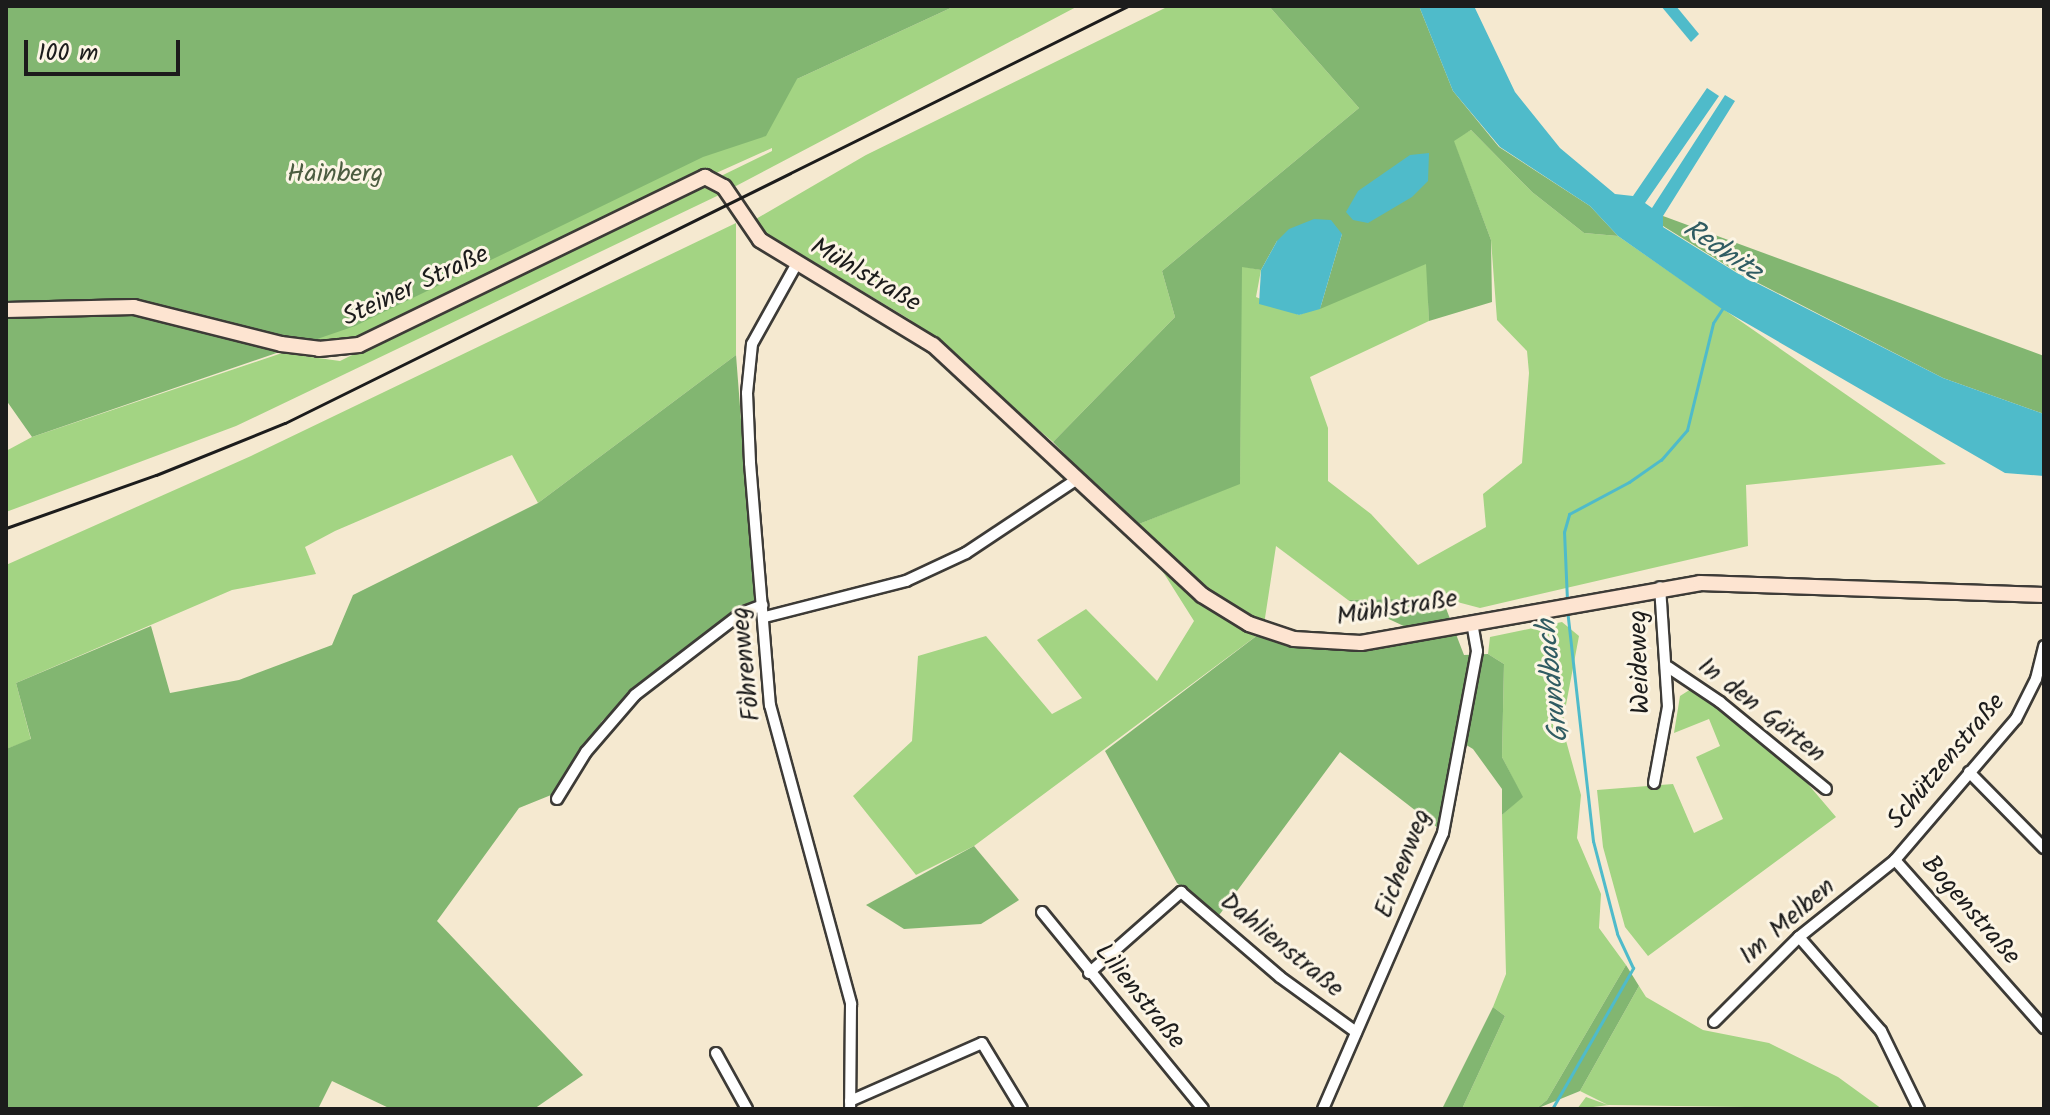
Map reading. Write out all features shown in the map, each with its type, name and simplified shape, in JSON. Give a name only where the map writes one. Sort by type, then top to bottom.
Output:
[{"type":"street","name":"Steiner Straße","points":[[6,310],[134,307],[281,344],[333,348],[359,345],[698,178],[714,179],[724,187],[751,234]]},
{"type":"street","name":"Mühlstraße","points":[[751,234],[796,265],[933,345],[1202,595],[1249,624],[1322,644],[1361,643],[1660,587],[1757,582],[2044,595]]},
{"type":"street","name":"Föhrenweg","points":[[796,265],[760,324],[749,361],[750,463],[770,705],[847,974],[850,1105]]},
{"type":"street","points":[[765,617],[906,581],[966,553],[1076,480]]},
{"type":"street","name":"Weideweg","points":[[1654,783],[1668,707],[1668,667],[1660,587]]},
{"type":"street","points":[[557,799],[586,752],[635,695],[742,613],[763,605]]},
{"type":"street","name":"Eichenweg","points":[[1323,1109],[1443,833],[1477,651],[1472,622]]},
{"type":"street","name":"Schützenstraße","points":[[1895,860],[2016,719],[2040,679],[2044,646]]},
{"type":"street","name":"In den Gärten","points":[[1668,667],[1744,720],[1826,789]]},
{"type":"street","points":[[1969,772],[2044,848]]},
{"type":"street","name":"Im Melben","points":[[1714,1022],[1799,937],[1895,860]]},
{"type":"street","name":"Bogenstraße","points":[[1895,860],[2044,1028]]},
{"type":"street","name":"Dahlienstraße","points":[[1089,973],[1181,892],[1280,977],[1356,1032]]},
{"type":"street","name":"Lilienstraße","points":[[1042,912],[1203,1109]]},
{"type":"street","points":[[1799,937],[1881,1031],[1919,1109]]},
{"type":"street","points":[[850,1105],[982,1043],[1022,1109]]},
{"type":"street","points":[[716,1053],[747,1109]]},
{"type":"green space","name":"Hainberg","points":[[6,6],[797,79],[955,6],[1078,6],[717,196],[236,426],[6,512],[6,451],[32,437],[282,353],[340,361],[358,352],[329,351],[219,312]],"holes":[[[772,148],[772,151],[434,316],[654,201]]]},
{"type":"green space","name":"Hainberg","points":[[6,6],[955,6],[797,79],[766,136],[703,157],[355,326],[32,437],[6,400]]},
{"type":"green space","points":[[1169,6],[1269,6],[1359,108],[1162,271],[1175,317],[1053,442],[909,319],[749,223],[866,155]]},
{"type":"green space","points":[[1269,6],[1419,6],[1453,91],[1499,147],[1590,206],[1618,236],[1584,233],[1532,192],[1471,130],[1454,141],[1491,240],[1492,302],[1429,321],[1426,264],[1320,309],[1342,234],[1277,241],[1261,270],[1242,267],[1240,484],[1134,526],[1053,442],[1175,317],[1162,271],[1359,108]]},
{"type":"green space","points":[[1471,130],[1532,192],[1584,233],[1618,236],[1946,464],[1746,485],[1748,546],[1480,608],[1442,598],[1348,600],[1276,546],[1263,631],[974,846],[916,875],[853,796],[912,741],[918,656],[986,636],[1052,714],[1082,698],[1037,640],[1086,609],[1157,681],[1194,621],[1134,526],[1240,483],[1241,266],[1261,270],[1256,297],[1299,315],[1427,263],[1429,321],[1310,377],[1328,428],[1328,481],[1371,514],[1418,565],[1486,527],[1483,494],[1522,463],[1529,373],[1527,351],[1497,320],[1491,240],[1453,140]]},
{"type":"green space","points":[[1663,216],[2044,356],[2044,414],[1943,378],[1737,272],[1663,226]]},
{"type":"green space","points":[[736,223],[736,355],[538,503],[512,455],[335,531],[305,547],[316,574],[232,590],[16,683],[31,740],[6,749],[6,565],[251,456]]},
{"type":"green space","points":[[736,355],[755,600],[657,671],[602,721],[556,793],[519,808],[437,921],[583,1075],[534,1109],[391,1109],[332,1081],[318,1109],[6,1109],[6,749],[31,739],[16,683],[151,626],[170,693],[239,680],[332,645],[353,595],[538,503]]},
{"type":"green space","points":[[1442,598],[1464,655],[1488,654],[1504,664],[1502,757],[1523,797],[1502,815],[1502,789],[1473,749],[1458,740],[1438,828],[1340,752],[1217,918],[1177,883],[1105,751],[1263,631],[1358,642],[1408,628],[1348,600]]},
{"type":"green space","points":[[1562,622],[1579,636],[1562,726],[1581,795],[1577,838],[1601,894],[1599,928],[1626,965],[1547,1100],[1536,1109],[1462,1109],[1505,1016],[1493,1007],[1506,974],[1502,815],[1522,797],[1502,757],[1504,664],[1488,654],[1490,637]]},
{"type":"green space","points":[[1691,689],[1790,763],[1836,817],[1648,956],[1625,927],[1603,847],[1597,790],[1673,784],[1694,833],[1723,819],[1696,757],[1720,746],[1709,719],[1674,733],[1680,696]]},
{"type":"green space","points":[[974,846],[1019,900],[981,924],[904,929],[866,905]]},
{"type":"green space","points":[[1626,965],[1639,986],[1580,1091],[1536,1109],[1547,1100]]},
{"type":"green space","points":[[1639,986],[1646,997],[1703,1030],[1769,1043],[1838,1077],[1882,1109],[1609,1105],[1577,1109],[1586,1097],[1608,1105],[1580,1091]]},
{"type":"green space","points":[[1493,1007],[1505,1016],[1462,1109],[1442,1109]]},
{"type":"water","points":[[1419,6],[1474,6],[1515,92],[1560,148],[1615,194],[1633,196],[1707,88],[1719,96],[1645,203],[1652,208],[1725,95],[1735,101],[1663,216],[1663,227],[1737,273],[1943,378],[2044,414],[2044,476],[2005,473],[1722,309],[1618,236],[1590,206],[1500,147],[1453,91]]},
{"type":"water","points":[[1661,6],[1676,6],[1699,34],[1691,42]]},
{"type":"water","points":[[1429,153],[1428,181],[1412,197],[1368,223],[1353,220],[1346,212],[1358,191],[1410,155]]},
{"type":"water","points":[[1314,219],[1331,220],[1342,234],[1320,309],[1299,315],[1259,304],[1261,270],[1277,241],[1289,229]]},
{"type":"waterway","name":"Grundbach","points":[[1567,600],[1564,532],[1569,514],[1629,482],[1661,460],[1687,430],[1713,323],[1722,309]]},
{"type":"waterway","name":"Grundbach","points":[[1552,1109],[1633,968],[1617,933],[1593,841],[1567,611]]},
{"type":"railway","points":[[6,528],[156,475],[285,423],[1128,6]]},
{"type":"water label","name":"Rednitz","points":[[1722,251]]}]
